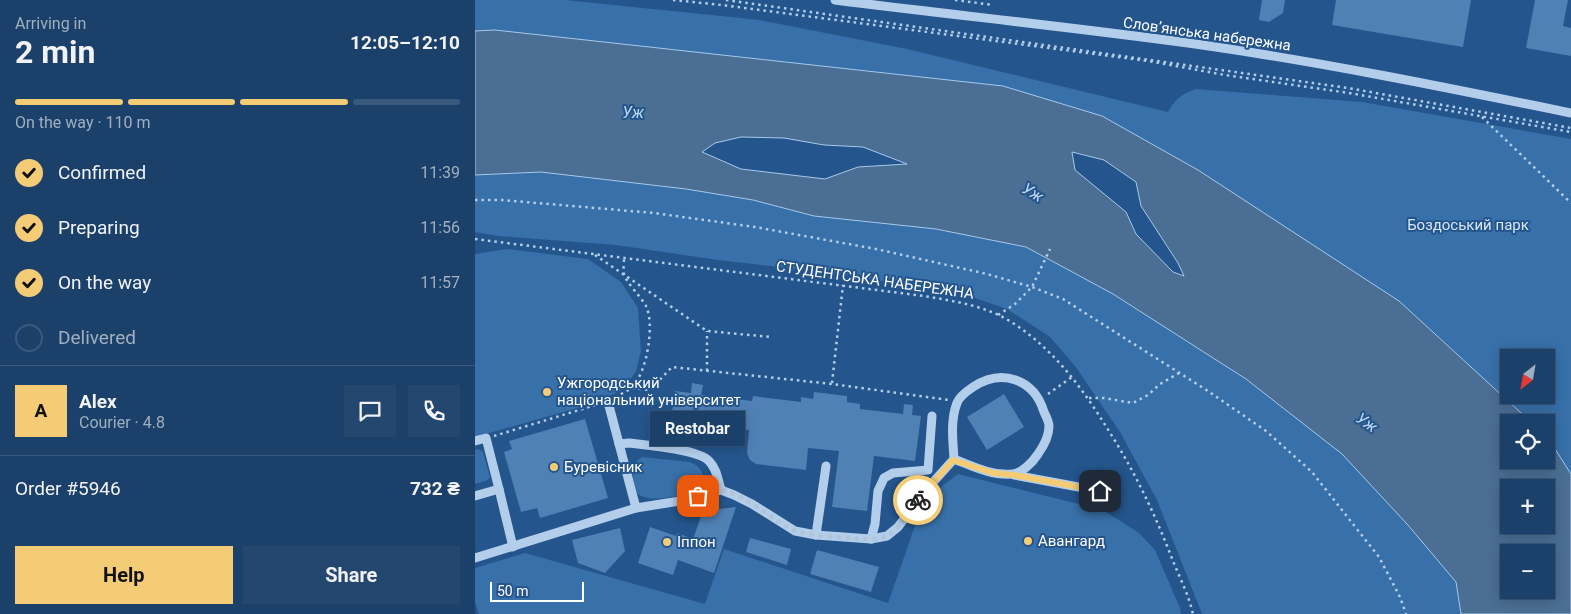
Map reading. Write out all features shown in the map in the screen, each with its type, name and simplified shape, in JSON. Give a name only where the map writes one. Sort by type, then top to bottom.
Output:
[{"type":"street","name":"Словʼянська набережна","points":[[835,0],[1189,43],[1460,90],[1571,113]]},
{"type":"street","points":[[475,558],[636,508],[686,500],[721,490],[752,504],[795,531],[816,535],[871,539],[887,536],[898,527],[925,491],[953,460],[952,421],[957,401],[967,391],[981,382],[997,377],[1015,378],[1033,391],[1040,399],[1049,426],[1044,446],[1033,463],[1014,475]]},
{"type":"street","points":[[607,402],[636,508]]},
{"type":"street","points":[[871,539],[875,524],[878,491],[884,478],[893,473],[928,470],[932,416]]},
{"type":"street","points":[[475,441],[485,438],[513,547]]},
{"type":"street","points":[[619,444],[629,443],[695,453],[709,460],[716,471],[721,490]]},
{"type":"street","points":[[953,460],[993,473],[1014,475],[1100,491]]},
{"type":"street","points":[[816,535],[826,466]]},
{"type":"street","points":[[475,496],[499,490]]},
{"type":"path","points":[[673,0],[731,6],[1148,62],[1571,130]]},
{"type":"path","points":[[726,0],[1347,88],[1571,130]]},
{"type":"path","points":[[955,0],[993,4]]},
{"type":"path","points":[[1481,116],[1571,202]]},
{"type":"path","points":[[475,200],[502,200],[654,213],[755,227],[885,251],[987,274],[1032,287],[1063,299],[1208,391],[1266,431],[1312,472],[1379,557],[1400,597],[1406,614]]},
{"type":"path","name":"СТУДЕНТСЬКА НАБЕРЕЖНА","points":[[475,239],[843,285],[964,303],[983,308],[998,315],[1025,330],[1039,342],[1089,398],[1142,487],[1159,525],[1193,614]]},
{"type":"path","points":[[998,315],[1015,304],[1032,287],[1050,249]]},
{"type":"path","points":[[594,254],[707,331],[771,337]]},
{"type":"path","points":[[485,438],[607,402],[632,388],[641,376],[646,362],[649,327],[647,308],[624,274],[625,258]]},
{"type":"path","points":[[832,384],[843,285]]},
{"type":"path","points":[[707,331],[707,371]]},
{"type":"path","points":[[632,388],[650,390],[672,368],[832,384],[942,399]]},
{"type":"path","points":[[1089,398],[1104,398],[1133,403],[1179,373]]},
{"type":"path","points":[[1040,399],[1072,377]]},
{"type":"green space","name":"Боздоський парк","points":[[475,0],[565,0],[760,20],[907,49],[1168,112],[1180,97],[1196,89],[1362,102],[1571,139],[1571,474],[1555,450],[1555,414],[1522,414],[1511,404],[1555,404],[1555,349],[1500,349],[1500,394],[1399,301],[1003,86],[495,30],[475,31]]},
{"type":"green space","points":[[541,172],[686,189],[753,200],[814,216],[936,229],[1026,247],[1113,294],[1246,379],[1342,454],[1407,524],[1456,582],[1461,614],[1202,614],[1157,500],[1120,432],[1075,366],[1050,337],[1007,309],[969,296],[847,275],[718,260],[616,245],[498,236],[475,232],[475,175]]},
{"type":"green space","name":"Ужгородський національний університет","points":[[507,249],[588,259],[621,282],[638,308],[641,351],[636,371],[624,389],[595,403],[475,437],[475,254]]},
{"type":"green space","points":[[478,449],[483,452],[490,477],[488,480],[475,484],[475,450]]},
{"type":"green space","points":[[643,457],[693,463],[701,470],[703,485],[689,492],[670,497],[643,497],[637,493],[633,478],[633,468],[638,460]]},
{"type":"green space","name":"Авангард","points":[[958,474],[1103,510],[1139,533],[1155,550],[1181,614],[479,614],[475,602],[475,568],[525,553],[705,604],[724,549],[888,603],[924,500]]},
{"type":"water","name":"Уж","points":[[495,30],[1003,86],[1102,116],[1198,170],[1399,301],[1500,394],[1500,404],[1511,404],[1522,414],[1500,414],[1500,469],[1555,469],[1555,449],[1571,474],[1571,614],[1461,614],[1456,582],[1407,524],[1342,454],[1246,379],[1113,294],[1026,247],[936,229],[814,216],[753,200],[686,189],[541,172],[475,175],[475,31]],"holes":[[[741,137],[784,138],[824,145],[863,147],[907,164],[858,167],[825,179],[741,169],[702,152],[715,143]],[[1072,152],[1104,160],[1136,182],[1141,206],[1178,263],[1184,276],[1173,272],[1136,234],[1126,212],[1075,170]]]},
{"type":"building","points":[[1262,0],[1285,0],[1283,13],[1269,22],[1259,20]]},
{"type":"building","points":[[1336,0],[1471,0],[1463,47],[1332,25]]},
{"type":"building","points":[[1535,0],[1568,0],[1563,26],[1571,28],[1571,56],[1526,48]]},
{"type":"building","points":[[692,383],[703,385],[701,395],[752,401],[753,396],[801,402],[801,397],[813,399],[814,392],[847,396],[847,402],[860,404],[860,409],[903,414],[904,404],[913,405],[912,415],[921,416],[915,461],[874,456],[867,511],[832,507],[839,451],[808,448],[806,470],[756,464],[750,460],[747,453],[749,430],[665,420],[673,408],[675,391],[691,393]]},
{"type":"building","points":[[1004,394],[1024,427],[987,450],[967,417]]},
{"type":"building","name":"Буревісник","points":[[585,419],[608,498],[540,518],[537,508],[521,512],[504,452],[512,449],[509,441]]},
{"type":"building","points":[[736,507],[714,573],[678,560],[673,575],[638,563],[650,527],[676,536],[677,533],[693,539],[703,511]]},
{"type":"building","points":[[620,528],[625,551],[605,573],[578,563],[572,540]]},
{"type":"building","points":[[750,538],[791,549],[787,565],[746,552]]},
{"type":"building","points":[[817,550],[879,567],[871,592],[810,574]]},
{"type":"way so far","points":[[698,496],[721,490],[752,504],[795,531],[859,539],[887,536],[898,527],[918,500]]},
{"type":"place","name":"Ужгородський національний університет","points":[[547,392]]},
{"type":"place","name":"Буревісник","points":[[554,467]]},
{"type":"place","name":"Restobar","points":[[698,496]]},
{"type":"place","name":"Авангард","points":[[1028,541]]},
{"type":"place","name":"Іппон","points":[[667,542]]},
{"type":"route","points":[[918,500],[953,460],[993,473],[1014,475],[1100,491]]}]
